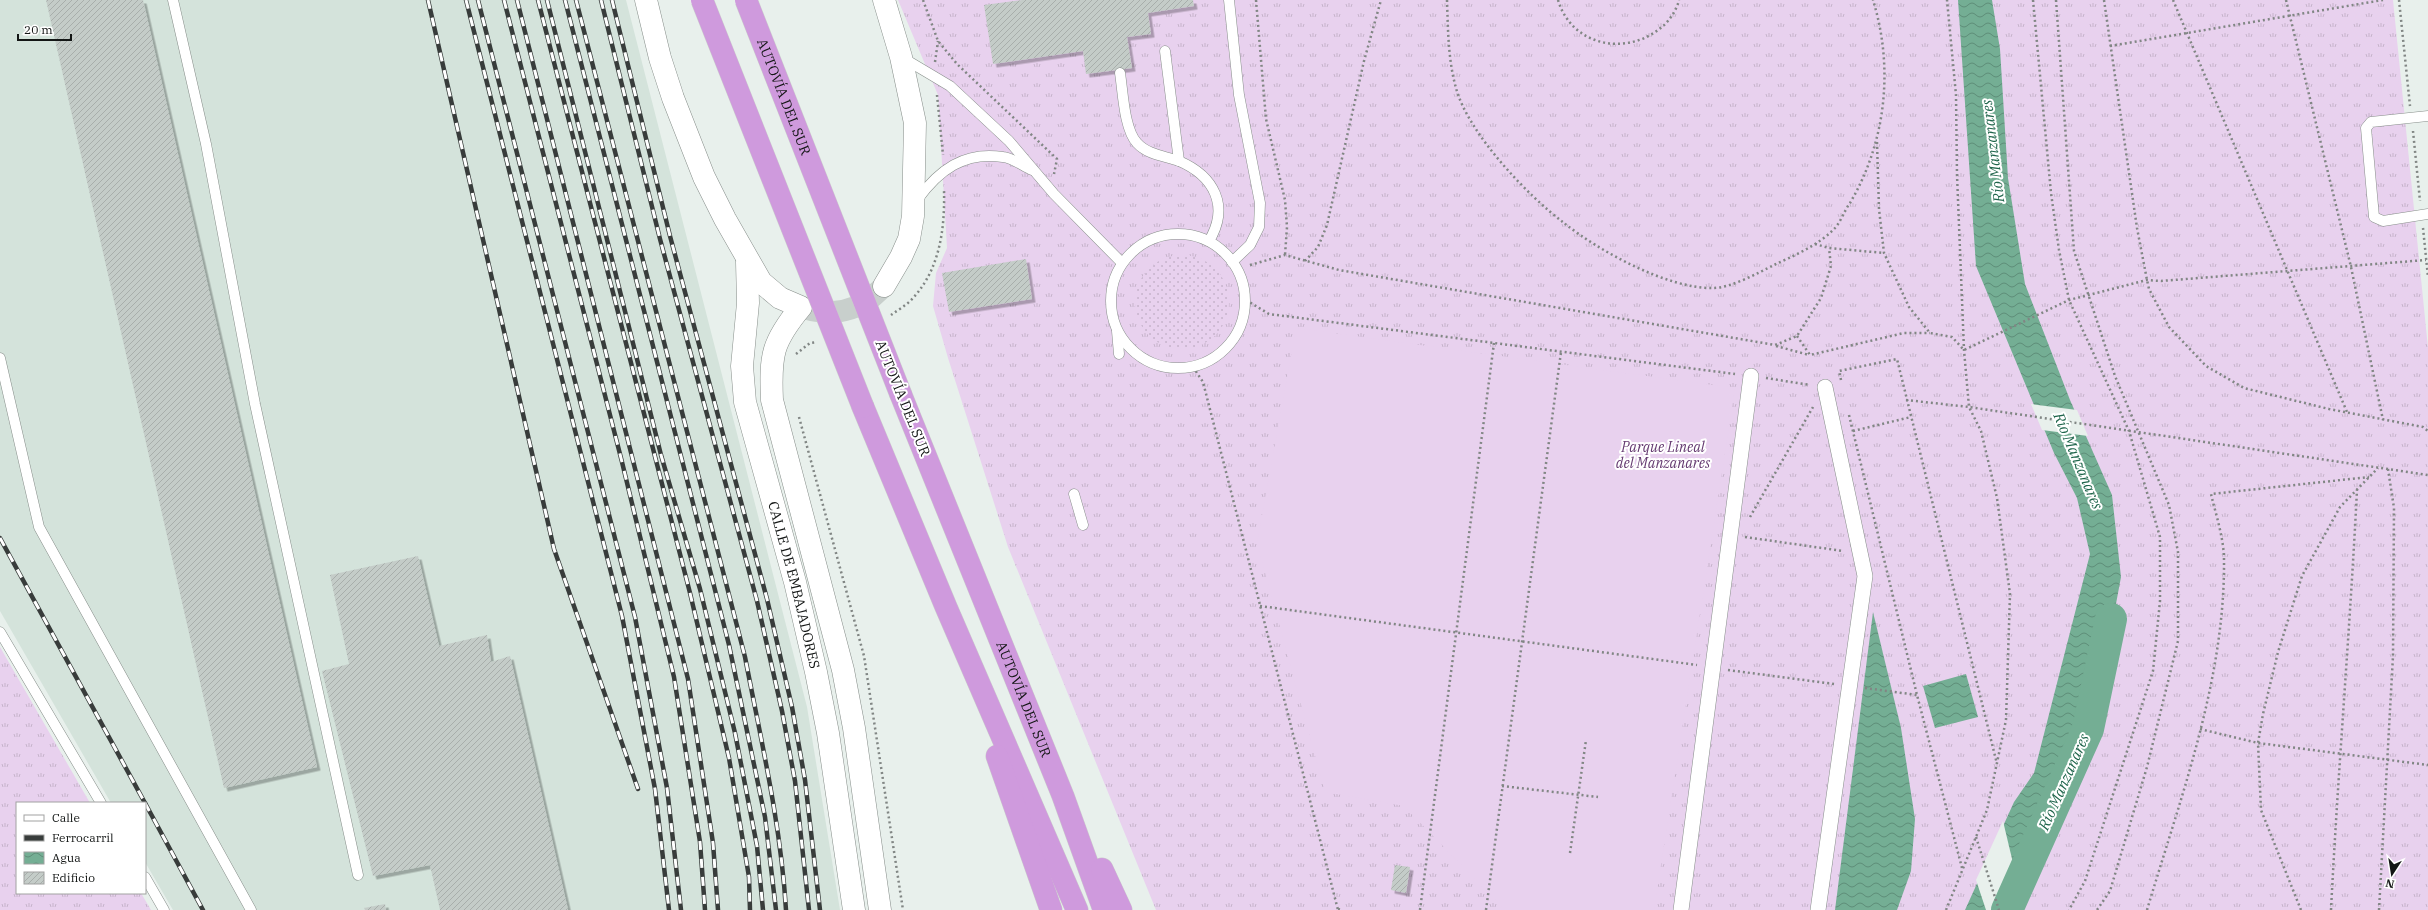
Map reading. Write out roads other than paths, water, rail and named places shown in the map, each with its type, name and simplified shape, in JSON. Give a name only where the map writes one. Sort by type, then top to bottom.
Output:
[{"type":"highway","points":[[702,0],[863,407],[946,607],[1077,910]]},
{"type":"highway","name":"AUTOVÍA DEL SUR","points":[[746,0],[901,395],[1062,796]]},
{"type":"highway","points":[[946,607],[1051,910]]},
{"type":"highway","points":[[1062,796],[1104,910]]},
{"type":"highway","points":[[1062,796],[1122,910]]},
{"type":"main road","points":[[646,0],[660,58],[688,138],[711,191],[747,261]]},
{"type":"main road","points":[[884,0],[902,57],[915,123],[913,207],[909,239],[901,257],[884,286]]},
{"type":"main road","name":"CALLE DE EMBAJADORES","points":[[747,261],[753,272],[770,291],[790,303],[801,307],[778,340],[770,365],[772,400],[843,670],[854,728],[880,910]]},
{"type":"main road","name":"CALLE DE EMBAJADORES","points":[[747,261],[748,303],[742,366],[745,402],[795,582],[816,672],[828,733],[854,910]]},
{"type":"street","points":[[1681,910],[1714,668],[1735,536],[1751,376]]},
{"type":"street","points":[[1818,910],[1856,687],[1865,576],[1824,388]]},
{"type":"lane","points":[[173,0],[206,144],[255,404],[358,875]]},
{"type":"lane","points":[[1229,0],[1239,95],[1260,203],[1259,227],[1250,245],[1235,265]]},
{"type":"lane","points":[[1165,50],[1179,161]]},
{"type":"lane","points":[[902,57],[950,86],[1009,141],[1054,194],[1122,263]]},
{"type":"lane","points":[[1120,73],[1130,134],[1138,144],[1153,154],[1179,161],[1198,172],[1212,184],[1218,202],[1218,217],[1216,230],[1209,241]]},
{"type":"lane","points":[[2425,215],[2383,221],[2374,217],[2366,128],[2371,122],[2428,116]]},
{"type":"lane","points":[[913,207],[933,178],[953,165],[976,156],[1005,157],[1035,172]]},
{"type":"lane","points":[[1117,329],[1129,346],[1146,359],[1166,366],[1193,366],[1214,358],[1231,342],[1242,322],[1246,300],[1244,284],[1235,265],[1223,250],[1209,241],[1181,233],[1159,236],[1138,246],[1122,263],[1113,284],[1111,307],[1117,329],[1119,354]]},
{"type":"lane","points":[[0,358],[39,527],[251,910]]},
{"type":"lane","points":[[1074,494],[1082,525]]},
{"type":"lane","points":[[0,632],[100,802]]},
{"type":"lane","points":[[146,879],[164,910]]},
{"type":"water","points":[[1958,0],[1992,0],[2000,49],[2008,178],[2025,284],[2070,400],[2112,495],[2121,577],[2110,636],[2029,890],[2018,910],[1965,910],[2014,802],[2034,773],[2090,554],[2077,498],[2054,453],[1976,266]]},
{"type":"water","points":[[1873,612],[1901,728],[1915,819],[1911,871],[1897,910],[1835,910]]},
{"type":"water","points":[[1966,674],[1978,717],[1935,728],[1923,686]]},
{"type":"waterway","name":"Río Manzanares","points":[[2007,910],[2088,729],[2111,619]]},
{"type":"tunnel","points":[[801,307],[824,312],[846,310],[856,307],[866,301],[884,286]]},
{"type":"railway","points":[[428,0],[554,549],[638,789]]},
{"type":"railway","points":[[466,0],[622,616],[655,789],[669,910]]},
{"type":"railway","points":[[478,0],[635,617],[667,788],[681,910]]},
{"type":"railway","points":[[504,0],[622,462],[674,677],[700,842],[705,910]]},
{"type":"railway","points":[[517,0],[688,679],[713,843],[718,910]]},
{"type":"railway","points":[[538,0],[690,593],[729,758],[749,877],[750,910]]},
{"type":"railway","points":[[547,0],[661,455],[700,589],[735,733],[757,846],[763,910]]},
{"type":"railway","points":[[565,0],[729,645],[765,817],[776,910]]},
{"type":"railway","points":[[576,0],[745,657],[775,814],[780,846],[786,910]]},
{"type":"railway","points":[[601,0],[660,239],[757,601],[782,711],[795,781],[809,910]]},
{"type":"railway","points":[[612,0],[670,236],[767,599],[792,707],[805,780],[820,910]]},
{"type":"railway","points":[[0,538],[144,802]]},
{"type":"railway","points":[[146,805],[203,910]]},
{"type":"park label","name":"Parque Lineal del Manzanares","points":[[1663,456]]}]
